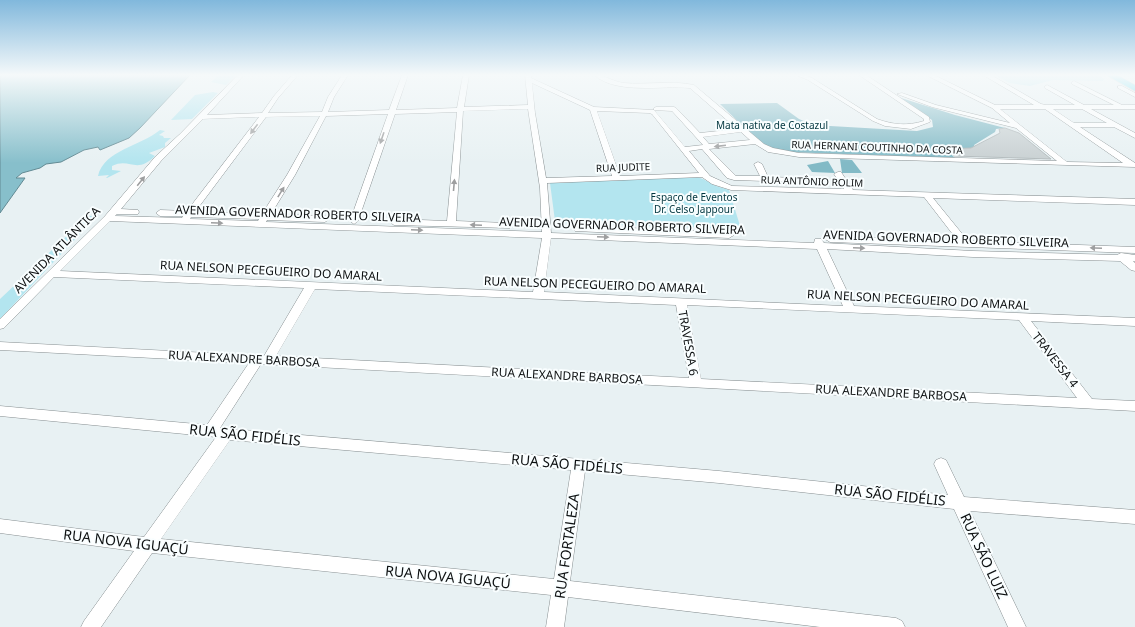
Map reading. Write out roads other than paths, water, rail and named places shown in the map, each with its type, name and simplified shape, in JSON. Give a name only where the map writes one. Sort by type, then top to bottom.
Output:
[{"type":"street","name":"AVENIDA ATLÂNTICA","points":[[0,325],[112,214],[158,159],[183,136],[212,104]]},
{"type":"street","points":[[182,222],[190,215],[271,104]]},
{"type":"street","points":[[259,224],[266,216],[291,175],[328,104]]},
{"type":"street","points":[[354,221],[394,104]]},
{"type":"street","points":[[451,224],[461,104]]},
{"type":"street","name":"RUA ANTÔNIO ROLIM","points":[[583,104],[593,109],[650,111],[654,113],[705,175],[714,182],[731,188],[1135,202]]},
{"type":"street","name":"RUA HERNANI COUTINHO DA COSTA","points":[[714,104],[761,146],[771,150],[799,155],[1133,166]]},
{"type":"street","points":[[849,104],[875,120],[887,125],[918,126],[927,122],[927,118],[907,104]]},
{"type":"street","points":[[929,104],[991,119],[1022,129]]},
{"type":"street","points":[[988,104],[994,107],[1066,164]]},
{"type":"street","points":[[1038,104],[1046,107],[1074,125],[1133,166]]},
{"type":"street","points":[[1080,104],[1135,136]]},
{"type":"street","points":[[1116,104],[1135,114]]},
{"type":"street","points":[[200,117],[531,107],[542,181],[547,232],[538,296]]},
{"type":"street","points":[[994,107],[1135,107]]},
{"type":"street","points":[[593,109],[617,178]]},
{"type":"street","points":[[656,109],[673,109],[699,135],[705,147],[730,176],[739,178],[799,180]]},
{"type":"street","points":[[1074,125],[1116,125]]},
{"type":"street","points":[[699,135],[745,131]]},
{"type":"street","points":[[684,149],[755,142]]},
{"type":"street","points":[[758,164],[765,179]]},
{"type":"street","points":[[838,174],[850,192]]},
{"type":"street","name":"RUA JUDITE","points":[[542,181],[705,175]]},
{"type":"street","points":[[927,195],[965,244]]},
{"type":"street","name":"AVENIDA GOVERNADOR ROBERTO SILVEIRA","points":[[112,214],[266,216],[451,224],[547,232]]},
{"type":"street","name":"AVENIDA GOVERNADOR ROBERTO SILVEIRA","points":[[112,214],[182,222],[547,232],[818,242],[965,244],[1135,250]]},
{"type":"street","points":[[818,242],[850,309]]},
{"type":"street","name":"AVENIDA GOVERNADOR ROBERTO SILVEIRA","points":[[818,242],[973,254],[1135,258]]},
{"type":"street","points":[[1113,249],[1135,268]]},
{"type":"street","name":"RUA NELSON PECEGUEIRO DO AMARAL","points":[[53,274],[1135,322]]},
{"type":"street","points":[[90,627],[149,545],[262,360],[311,286]]},
{"type":"street","name":"TRAVESSA 6","points":[[681,302],[696,383]]},
{"type":"street","name":"TRAVESSA 4","points":[[1022,318],[1088,403]]},
{"type":"street","name":"RUA ALEXANDRE BARBOSA","points":[[0,346],[1135,406]]},
{"type":"street","name":"RUA SÃO FIDÉLIS","points":[[0,411],[719,477],[959,503],[1135,517]]},
{"type":"street","name":"RUA SÃO LUIZ","points":[[941,464],[1017,627]]},
{"type":"street","name":"RUA FORTALEZA","points":[[555,627],[579,465]]},
{"type":"street","name":"RUA NOVA IGUAÇÚ","points":[[0,526],[149,545],[560,588],[896,627]]},
{"type":"park label","name":"Mata nativa de Costazul","points":[[772,125]]},
{"type":"park label","name":"Espaço de Eventos Dr. Celso Jappour","points":[[694,202]]}]
